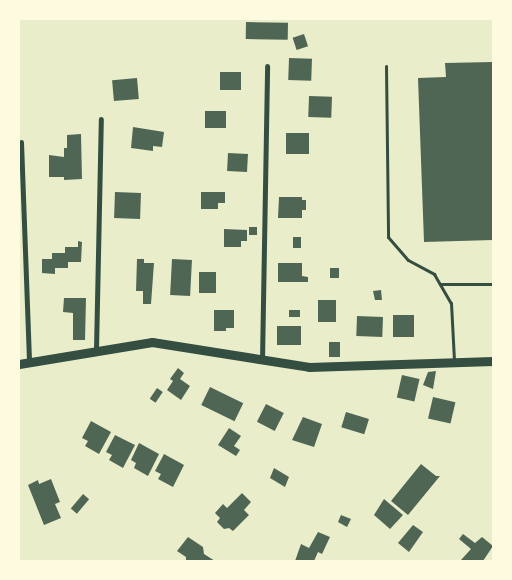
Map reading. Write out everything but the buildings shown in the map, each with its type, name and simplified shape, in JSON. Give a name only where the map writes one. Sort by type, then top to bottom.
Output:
[{"type":"street","points":[[262,360],[267,66]]},
{"type":"street","points":[[96,350],[101,118]]},
{"type":"street","points":[[21,142],[29,362]]},
{"type":"street","points":[[19,364],[152,342],[309,367],[493,361]]},
{"type":"lane","points":[[386,66],[388,236],[408,260],[434,274],[451,303],[454,362]]},
{"type":"lane","points":[[440,284],[493,284]]}]
